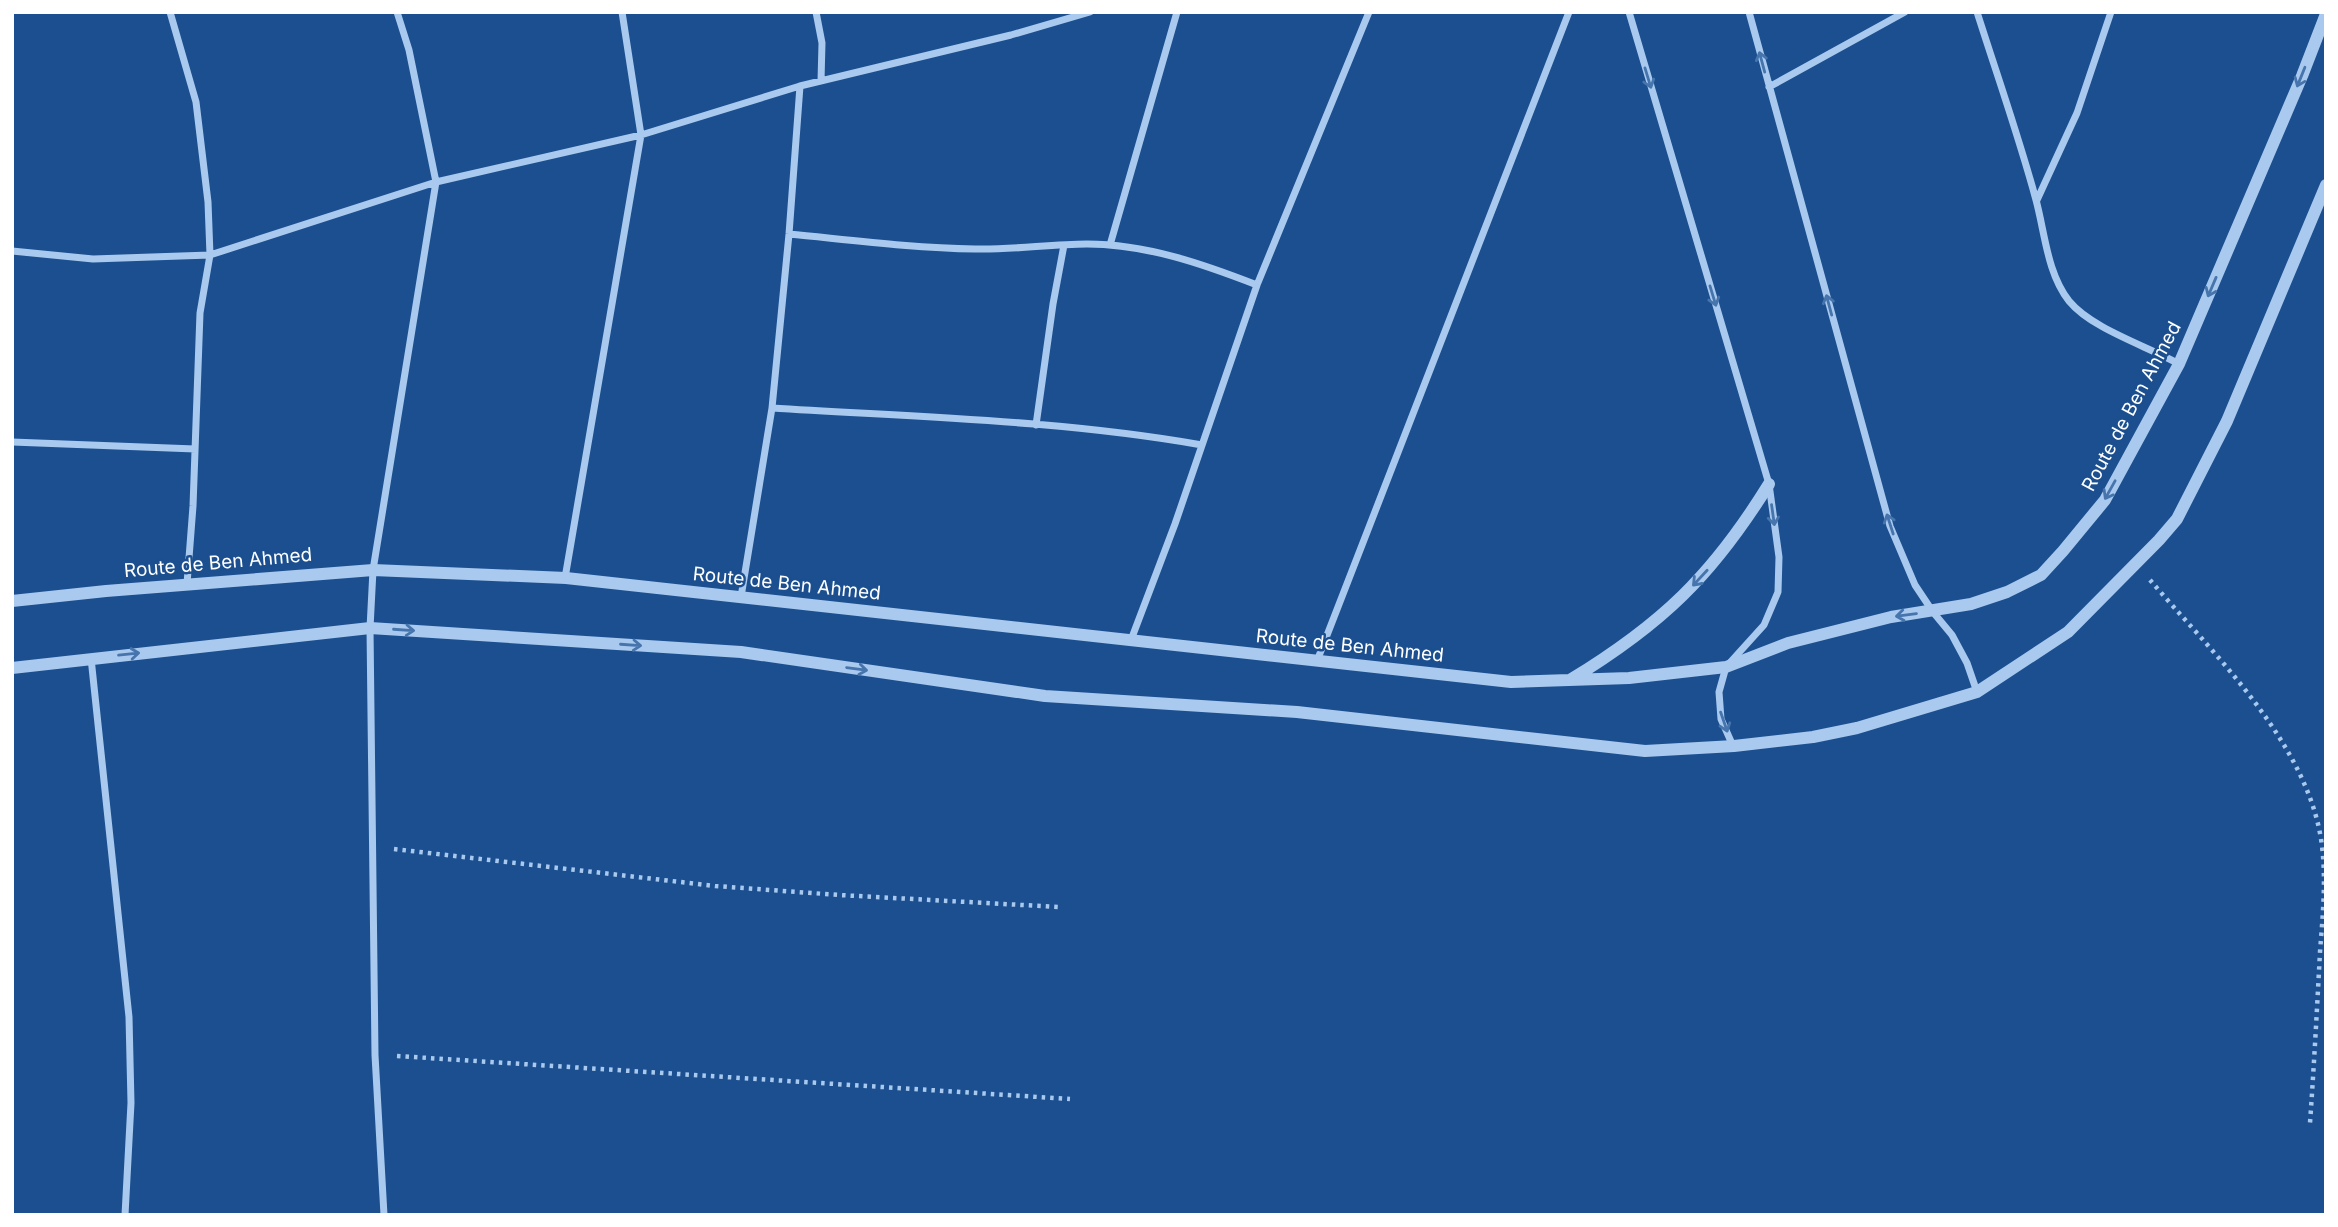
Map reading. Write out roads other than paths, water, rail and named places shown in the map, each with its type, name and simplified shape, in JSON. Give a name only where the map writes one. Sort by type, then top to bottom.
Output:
[{"type":"street","points":[[170,12],[196,102],[208,202],[210,255],[200,313],[187,584]]},
{"type":"street","points":[[384,1215],[375,1055],[370,628],[373,570],[436,183],[409,50],[397,12]]},
{"type":"street","points":[[565,578],[641,135],[622,12]]},
{"type":"street","points":[[816,12],[822,43],[821,82]]},
{"type":"street","points":[[12,251],[93,259],[210,255],[436,183],[641,135],[800,86],[1012,35],[1090,12]]},
{"type":"street","points":[[1110,245],[1177,12]]},
{"type":"street","points":[[1131,640],[1257,285],[1369,12]]},
{"type":"street","points":[[1317,661],[1569,12]]},
{"type":"street","points":[[1629,12],[1769,484],[1779,557],[1778,592],[1764,625],[1726,667],[1718,692],[1721,719],[1734,746]]},
{"type":"street","points":[[1749,12],[1890,526],[1906,566],[1933,612],[1952,635],[1967,663],[1977,692]]},
{"type":"street","points":[[1769,88],[1905,12]]},
{"type":"street","points":[[1977,12],[2036,201],[2044,242],[2069,300],[2085,315],[2179,364]]},
{"type":"street","points":[[2036,201],[2077,113],[2111,12]]},
{"type":"street","name":"Route de Ben Ahmed","points":[[12,601],[373,570],[565,578],[1511,682],[1629,678],[1726,667],[1788,643],[1891,617],[1971,604],[2007,592],[2041,575],[2105,500],[2179,364],[2302,76],[2326,13]]},
{"type":"street","points":[[741,597],[772,408],[800,86]]},
{"type":"street","points":[[12,668],[370,628],[741,652],[1045,696],[1297,712],[1645,751],[1801,740],[1977,692],[2068,632],[2136,563],[2177,519],[2192,491],[2227,421],[2326,185]]},
{"type":"street","points":[[789,234],[973,249],[1110,245],[1157,252],[1257,285]]},
{"type":"street","points":[[1036,425],[1064,245]]},
{"type":"street","points":[[772,408],[1036,425],[1202,445]]},
{"type":"street","points":[[12,442],[195,449]]},
{"type":"street","points":[[1567,681],[1631,640],[1672,607],[1726,550],[1769,484]]},
{"type":"street","points":[[91,658],[129,1017],[131,1103],[125,1215]]}]
